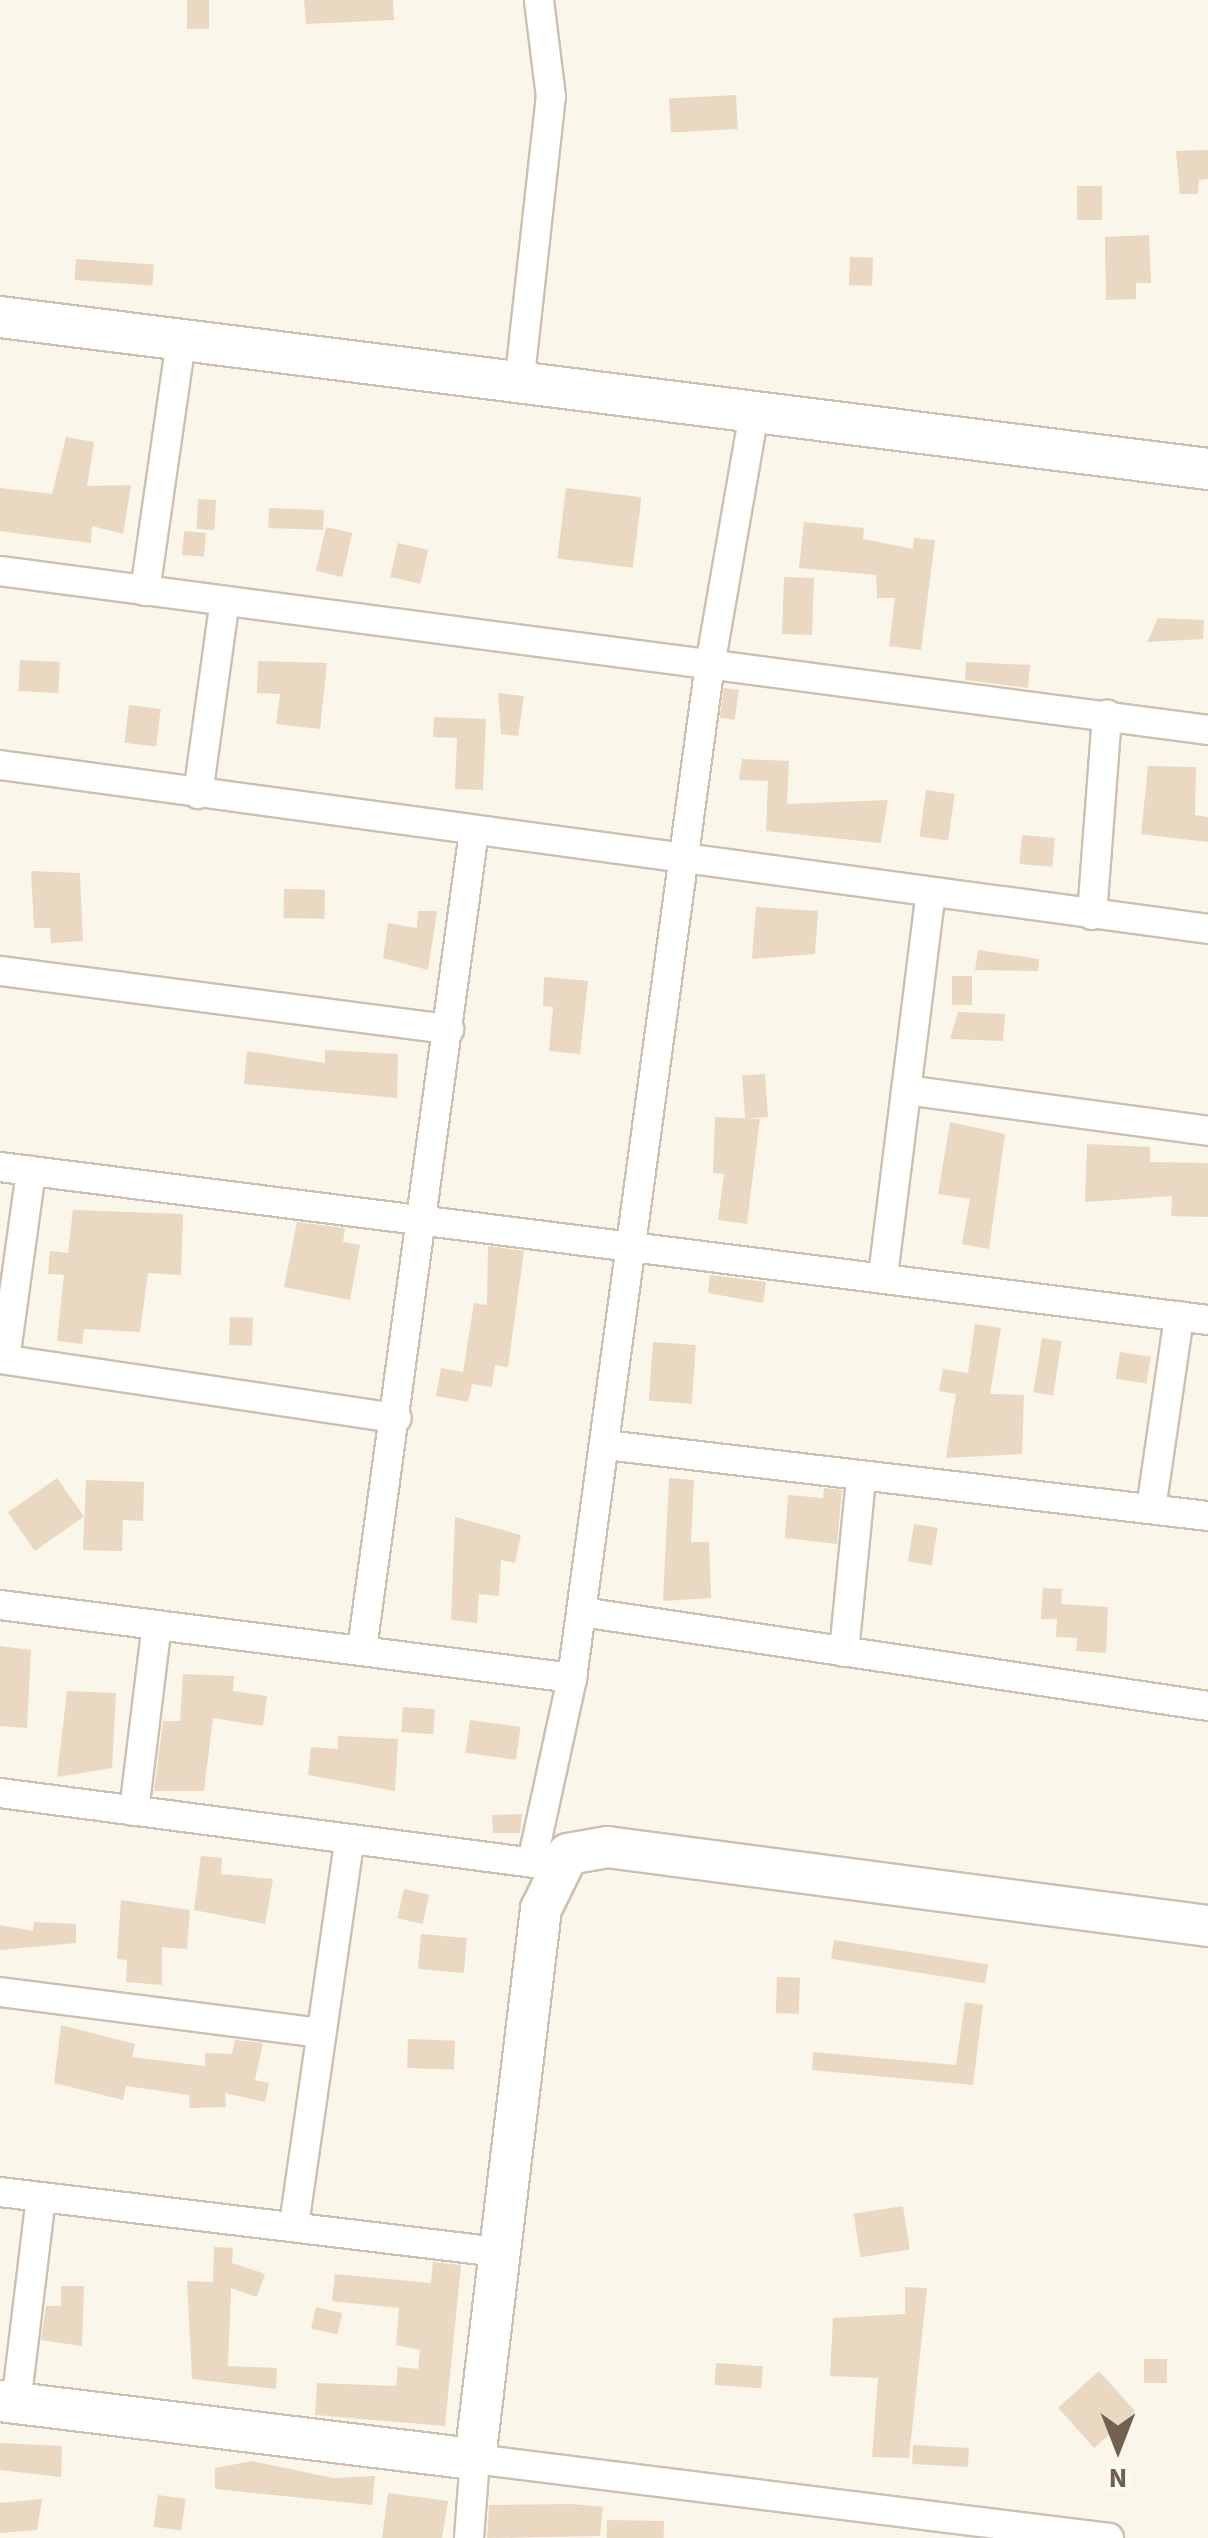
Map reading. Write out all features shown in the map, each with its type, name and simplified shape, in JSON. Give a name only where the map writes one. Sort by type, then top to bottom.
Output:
[{"type":"street","points":[[519,385],[551,97],[539,0]]},
{"type":"street","points":[[0,317],[1208,469]]},
{"type":"street","points":[[145,591],[181,342]]},
{"type":"street","points":[[469,2538],[544,1864],[606,1444],[709,671],[754,414]]},
{"type":"street","points":[[0,571],[145,591],[224,607],[709,671],[1107,715],[1208,730]]},
{"type":"street","points":[[198,794],[224,607]]},
{"type":"street","points":[[1092,915],[1107,715]]},
{"type":"street","points":[[0,765],[682,858],[930,897],[1208,929]]},
{"type":"street","points":[[362,1649],[425,1218],[474,832]]},
{"type":"street","points":[[883,1276],[930,897]]},
{"type":"street","points":[[0,970],[449,1029]]},
{"type":"street","points":[[906,1090],[1208,1131]]},
{"type":"street","points":[[0,1167],[1208,1320]]},
{"type":"street","points":[[31,1171],[2,1359],[397,1418]]},
{"type":"street","points":[[1150,1508],[1180,1316]]},
{"type":"street","points":[[606,1444],[861,1478],[1208,1516]]},
{"type":"street","points":[[844,1652],[861,1478]]},
{"type":"street","points":[[0,1605],[572,1678]]},
{"type":"street","points":[[582,1612],[1208,1706]]},
{"type":"street","points":[[134,1811],[157,1625]]},
{"type":"street","points":[[0,1793],[544,1864],[608,1847],[1208,1926]]},
{"type":"street","points":[[294,2226],[348,1841]]},
{"type":"street","points":[[0,1992],[319,2032]]},
{"type":"street","points":[[0,2192],[498,2252]]},
{"type":"street","points":[[41,2198],[8,2402],[475,2459],[1026,2534],[1108,2538]]},
{"type":"building","points":[[187,0],[209,0],[209,29],[187,29]]},
{"type":"building","points":[[304,0],[393,0],[394,20],[306,24]]},
{"type":"building","points":[[736,95],[738,129],[671,132],[669,99]]},
{"type":"building","points":[[1208,150],[1208,179],[1199,180],[1198,194],[1180,194],[1176,151]]},
{"type":"building","points":[[1077,186],[1102,186],[1102,220],[1077,220]]},
{"type":"building","points":[[1149,235],[1151,283],[1136,283],[1136,299],[1106,300],[1105,237]]},
{"type":"building","points":[[850,257],[873,258],[872,286],[849,285]]},
{"type":"building","points":[[76,259],[154,264],[152,285],[75,280]]},
{"type":"building","points":[[66,437],[94,442],[87,486],[131,485],[123,534],[92,526],[91,543],[0,531],[0,488],[52,494]]},
{"type":"building","points":[[566,488],[641,497],[633,568],[557,558]]},
{"type":"building","points":[[198,499],[216,500],[214,530],[196,529]]},
{"type":"building","points":[[269,508],[324,510],[323,530],[268,528]]},
{"type":"building","points":[[804,522],[864,528],[863,539],[913,549],[914,538],[935,540],[921,650],[889,646],[895,598],[877,598],[876,575],[799,568]]},
{"type":"building","points":[[326,527],[352,533],[342,577],[316,571]]},
{"type":"building","points":[[184,531],[206,533],[204,557],[182,555]]},
{"type":"building","points":[[398,543],[428,550],[420,584],[390,577]]},
{"type":"building","points":[[784,577],[814,578],[812,635],[782,634]]},
{"type":"building","points":[[1158,618],[1204,620],[1203,639],[1147,642]]},
{"type":"building","points":[[20,660],[60,662],[58,693],[18,691]]},
{"type":"building","points":[[258,661],[327,663],[320,729],[276,724],[280,694],[257,693]]},
{"type":"building","points":[[966,662],[1030,665],[1028,688],[965,680]]},
{"type":"building","points":[[724,688],[739,690],[735,720],[720,718]]},
{"type":"building","points":[[498,693],[524,696],[518,736],[501,734]]},
{"type":"building","points":[[129,705],[161,709],[156,747],[124,743]]},
{"type":"building","points":[[434,717],[486,719],[483,790],[455,789],[457,738],[433,737]]},
{"type":"building","points":[[742,759],[789,761],[787,804],[888,800],[881,843],[766,831],[768,781],[739,780]]},
{"type":"building","points":[[1148,766],[1196,767],[1195,815],[1208,817],[1208,842],[1141,834]]},
{"type":"building","points":[[926,790],[955,794],[948,841],[919,837]]},
{"type":"building","points":[[1022,835],[1055,838],[1052,867],[1019,864]]},
{"type":"building","points":[[31,871],[80,873],[83,941],[51,943],[50,928],[34,928]]},
{"type":"building","points":[[284,889],[325,890],[324,919],[283,918]]},
{"type":"building","points":[[756,907],[818,911],[815,954],[752,959]]},
{"type":"building","points":[[418,911],[437,911],[428,970],[383,958],[388,923],[417,928]]},
{"type":"building","points":[[978,950],[1039,959],[1038,971],[975,970]]},
{"type":"building","points":[[952,976],[972,976],[972,1005],[952,1005]]},
{"type":"building","points":[[544,977],[588,981],[580,1054],[549,1051],[553,1007],[543,1006]]},
{"type":"building","points":[[958,1012],[1005,1014],[1003,1041],[950,1039]]},
{"type":"building","points":[[325,1050],[398,1054],[397,1098],[244,1084],[247,1051],[325,1063]]},
{"type":"building","points":[[765,1074],[768,1117],[745,1118],[742,1076]]},
{"type":"building","points":[[715,1117],[760,1119],[747,1224],[718,1220],[724,1174],[713,1173]]},
{"type":"building","points":[[950,1122],[1005,1134],[989,1249],[962,1244],[970,1199],[938,1194]]},
{"type":"building","points":[[1087,1144],[1150,1147],[1150,1162],[1208,1163],[1208,1217],[1171,1216],[1172,1196],[1085,1202]]},
{"type":"building","points":[[73,1210],[183,1214],[181,1275],[148,1273],[140,1332],[84,1329],[82,1344],[57,1341],[64,1275],[48,1274],[50,1251],[68,1253]]},
{"type":"building","points":[[297,1222],[345,1228],[343,1242],[360,1245],[350,1300],[284,1287]]},
{"type":"building","points":[[488,1246],[524,1251],[508,1367],[495,1365],[492,1387],[472,1384],[468,1402],[436,1396],[441,1368],[463,1372],[474,1303],[487,1305]]},
{"type":"building","points":[[710,1275],[766,1282],[763,1303],[708,1293]]},
{"type":"building","points":[[230,1317],[253,1318],[252,1346],[229,1345]]},
{"type":"building","points":[[975,1324],[1001,1328],[990,1394],[1024,1395],[1022,1454],[946,1458],[956,1394],[939,1391],[943,1369],[968,1373]]},
{"type":"building","points":[[1042,1338],[1062,1341],[1053,1395],[1033,1392]]},
{"type":"building","points":[[653,1342],[696,1345],[692,1404],[649,1401]]},
{"type":"building","points":[[1120,1352],[1151,1357],[1146,1384],[1116,1379]]},
{"type":"building","points":[[57,1478],[84,1517],[35,1551],[8,1512]]},
{"type":"building","points":[[669,1478],[694,1480],[691,1542],[709,1542],[711,1598],[663,1601]]},
{"type":"building","points":[[86,1480],[144,1482],[143,1521],[123,1520],[122,1551],[83,1550]]},
{"type":"building","points":[[824,1488],[842,1490],[837,1544],[785,1538],[788,1495],[823,1498]]},
{"type":"building","points":[[455,1517],[521,1535],[515,1563],[501,1560],[499,1596],[479,1594],[477,1623],[451,1620]]},
{"type":"building","points":[[914,1524],[938,1528],[932,1565],[908,1562]]},
{"type":"building","points":[[1043,1588],[1062,1589],[1061,1604],[1108,1607],[1106,1653],[1076,1651],[1077,1638],[1056,1637],[1057,1619],[1041,1619]]},
{"type":"building","points":[[0,1646],[31,1650],[27,1728],[0,1726]]},
{"type":"building","points":[[183,1674],[234,1676],[233,1691],[267,1696],[263,1726],[213,1718],[204,1791],[154,1791],[163,1721],[180,1721]]},
{"type":"building","points":[[67,1691],[116,1693],[112,1768],[57,1777]]},
{"type":"building","points":[[403,1707],[435,1709],[433,1734],[401,1732]]},
{"type":"building","points":[[470,1720],[521,1727],[516,1760],[465,1753]]},
{"type":"building","points":[[338,1736],[398,1739],[395,1791],[308,1775],[311,1747],[338,1749]]},
{"type":"building","points":[[522,1814],[520,1833],[493,1833],[492,1815]]},
{"type":"building","points":[[201,1856],[222,1858],[221,1874],[273,1879],[265,1924],[194,1910]]},
{"type":"building","points":[[404,1889],[429,1895],[423,1924],[397,1918]]},
{"type":"building","points":[[121,1900],[190,1910],[187,1949],[162,1947],[162,1985],[126,1982],[127,1960],[117,1959]]},
{"type":"building","points":[[34,1922],[76,1924],[76,1943],[0,1950],[0,1925],[33,1931]]},
{"type":"building","points":[[421,1934],[467,1938],[464,1973],[418,1969]]},
{"type":"building","points":[[834,1940],[988,1964],[985,1983],[831,1959]]},
{"type":"building","points":[[777,1977],[800,1978],[799,2014],[776,2013]]},
{"type":"building","points":[[965,2002],[983,2005],[973,2085],[812,2070],[813,2052],[956,2065]]},
{"type":"building","points":[[61,2025],[135,2044],[132,2057],[205,2066],[205,2053],[232,2054],[235,2040],[263,2043],[255,2080],[269,2083],[265,2102],[225,2093],[226,2107],[190,2108],[189,2095],[126,2086],[123,2100],[54,2083]]},
{"type":"building","points":[[408,2039],[455,2041],[454,2070],[407,2068]]},
{"type":"building","points":[[903,2206],[910,2249],[860,2257],[854,2214]]},
{"type":"building","points":[[214,2247],[233,2248],[232,2263],[265,2274],[257,2297],[231,2288],[228,2366],[277,2368],[276,2389],[192,2379],[187,2281],[213,2282]]},
{"type":"building","points":[[433,2262],[461,2265],[445,2426],[315,2415],[317,2383],[396,2386],[398,2367],[418,2369],[420,2350],[396,2345],[399,2308],[332,2301],[335,2274],[431,2283]]},
{"type":"building","points":[[61,2286],[84,2286],[82,2346],[41,2340],[46,2306],[61,2306]]},
{"type":"building","points":[[905,2287],[927,2288],[909,2458],[872,2457],[878,2378],[830,2376],[833,2318],[905,2314]]},
{"type":"building","points":[[316,2307],[342,2313],[337,2335],[311,2328]]},
{"type":"building","points":[[1144,2359],[1167,2359],[1167,2383],[1144,2383]]},
{"type":"building","points":[[716,2363],[763,2366],[761,2388],[714,2385]]},
{"type":"building","points":[[1099,2371],[1135,2411],[1094,2448],[1058,2408]]},
{"type":"building","points":[[0,2443],[62,2446],[61,2477],[0,2470]]},
{"type":"building","points":[[913,2445],[969,2448],[968,2467],[912,2464]]},
{"type":"building","points":[[252,2461],[333,2478],[375,2476],[372,2505],[215,2489],[215,2468]]},
{"type":"building","points":[[388,2493],[448,2501],[442,2538],[382,2538]]},
{"type":"building","points":[[158,2495],[186,2499],[181,2531],[154,2527]]},
{"type":"building","points":[[42,2499],[37,2530],[0,2533],[0,2503]]},
{"type":"building","points":[[489,2505],[603,2507],[600,2536],[487,2538]]},
{"type":"building","points":[[607,2520],[664,2521],[664,2538],[607,2538]]}]
